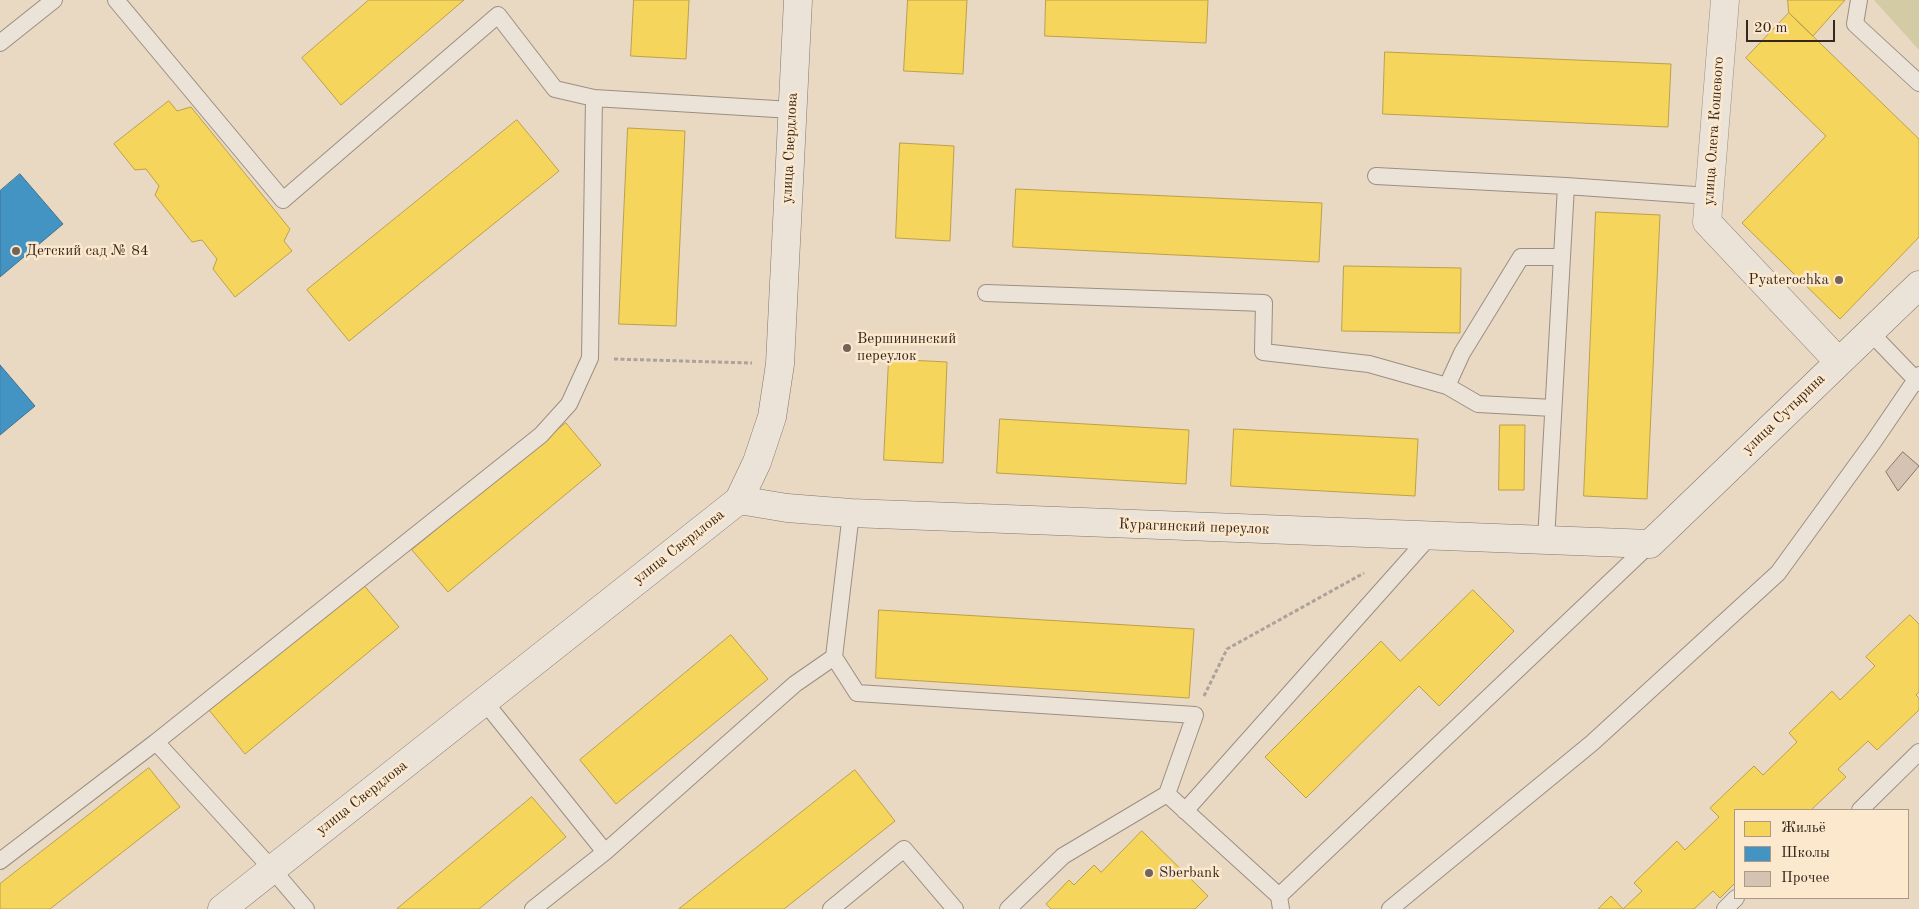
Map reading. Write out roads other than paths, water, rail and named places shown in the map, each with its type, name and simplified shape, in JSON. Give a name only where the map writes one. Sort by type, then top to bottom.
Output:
[{"type":"street","name":"улица Свердлова","points":[[222,909],[739,500],[757,462],[772,417],[780,364],[798,0]]},
{"type":"street","name":"улица Олега Кошевого","points":[[1719,1],[1707,222],[1838,361]]},
{"type":"street","name":"улица Сутырина","points":[[1650,544],[1919,284]]},
{"type":"street","name":"Курагинский переулок","points":[[739,500],[787,508],[850,513],[1650,544]]},
{"type":"lane","points":[[0,43],[54,0]]},
{"type":"lane","points":[[116,0],[283,200],[498,15],[555,89],[594,98],[792,110]]},
{"type":"lane","points":[[1859,0],[1855,24],[1919,83]]},
{"type":"lane","points":[[0,861],[156,742],[542,435],[569,404],[590,358],[594,98]]},
{"type":"lane","points":[[1376,176],[1709,196]]},
{"type":"lane","points":[[1546,540],[1566,186]]},
{"type":"lane","points":[[1447,386],[1462,353],[1521,257],[1562,257]]},
{"type":"lane","points":[[986,293],[1264,302],[1263,352],[1369,364],[1447,386],[1478,404],[1553,408]]},
{"type":"lane","points":[[1390,909],[1592,743],[1778,573],[1918,379],[1869,331]]},
{"type":"lane","points":[[850,513],[834,657],[856,693],[1194,714],[1167,794],[1063,856],[1008,909]]},
{"type":"lane","points":[[1185,810],[1430,536]]},
{"type":"lane","points":[[1167,794],[1280,902],[1650,544]]},
{"type":"lane","points":[[533,909],[605,852],[796,684],[834,657]]},
{"type":"lane","points":[[484,701],[605,852]]},
{"type":"lane","points":[[156,742],[306,909]]},
{"type":"lane","points":[[1861,809],[1919,752]]},
{"type":"lane","points":[[831,909],[904,849],[955,909]]},
{"type":"lane","points":[[1725,909],[1735,899]]},
{"type":"place","name":"Детский сад № 84","points":[[16,251]]},
{"type":"place","name":"Pyaterochka","points":[[1839,280]]},
{"type":"place","name":"Вершининский переулок","points":[[847,348]]},
{"type":"place","name":"Sberbank","points":[[1149,873]]}]
